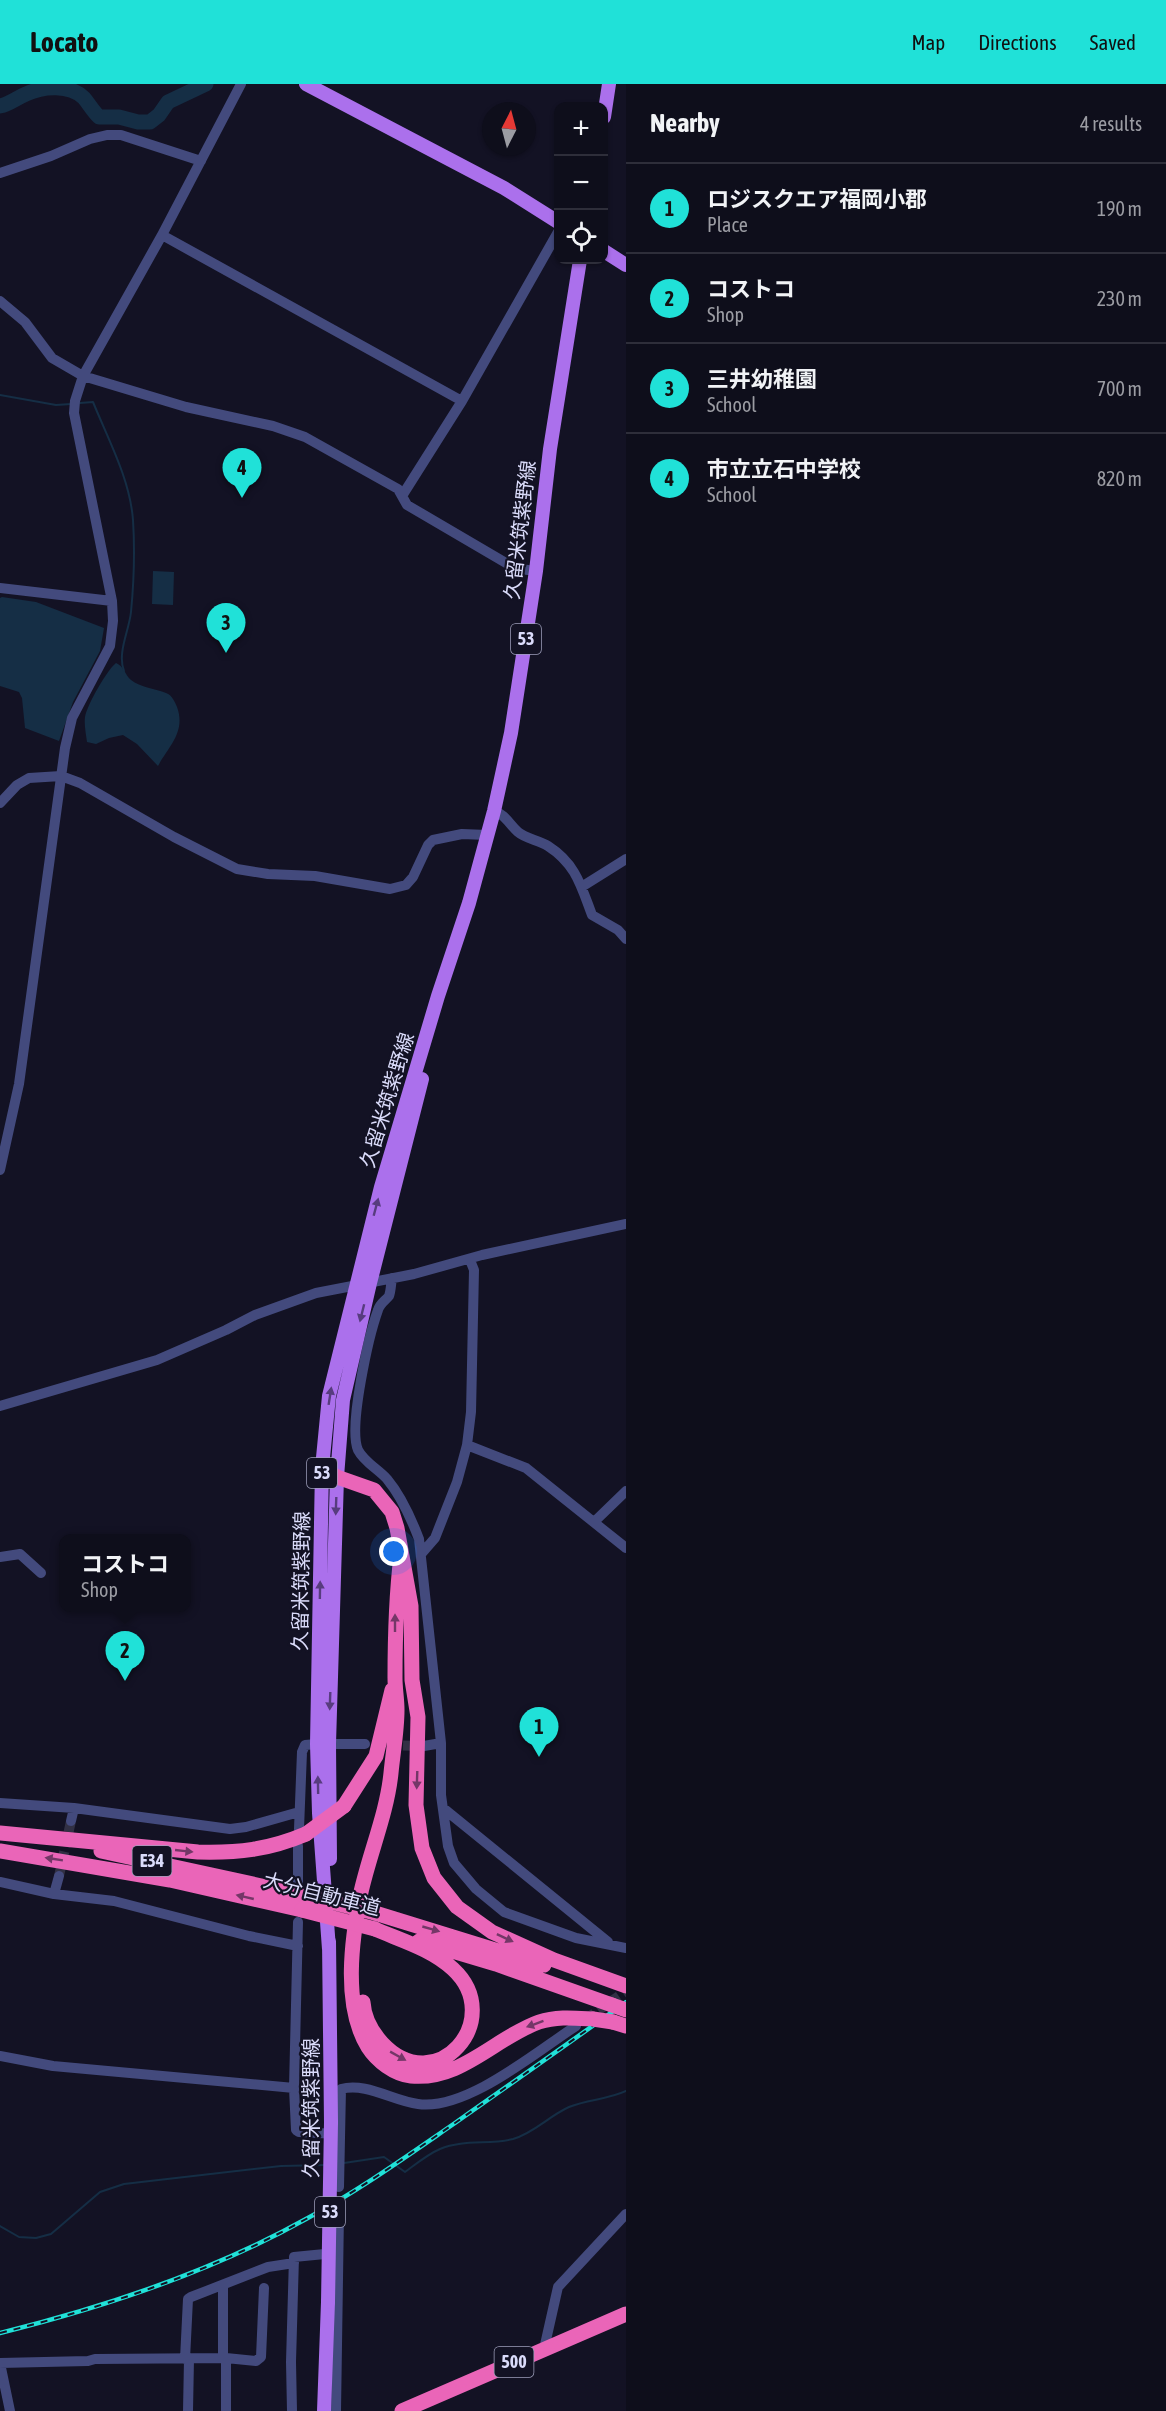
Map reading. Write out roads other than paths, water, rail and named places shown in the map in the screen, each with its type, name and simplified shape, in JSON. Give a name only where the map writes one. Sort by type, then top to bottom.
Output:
[{"type":"highway","points":[[322,1468],[337,1477],[374,1490],[381,1496],[395,1520],[411,1606],[412,1680],[418,1717],[416,1805],[422,1848],[434,1878],[457,1907],[492,1932],[554,1960],[626,1986]]},
{"type":"highway","points":[[400,1556],[395,1605],[397,1710],[389,1790],[361,1892],[352,1958],[352,2004],[360,2034],[374,2057],[392,2069],[410,2076],[430,2075],[452,2070],[516,2032],[540,2022],[561,2018],[593,2019],[619,2024]]},
{"type":"highway","points":[[375,1921],[453,1969],[469,1990],[473,2015],[465,2039],[450,2056],[430,2063],[411,2062],[391,2052],[373,2033],[363,2010],[360,1967],[370,1893],[395,1799],[412,1680]]},
{"type":"highway","points":[[0,1834],[223,1853],[271,1848],[301,1837],[344,1806],[376,1756],[395,1681]]},
{"type":"highway","name":"大分自動車道","points":[[0,1834],[118,1854],[300,1903],[500,1950],[626,1994]]},
{"type":"highway","name":"大分自動車道","points":[[0,1851],[300,1903]]},
{"type":"highway","name":"大分自動車道","points":[[375,1921],[619,2008]]},
{"type":"highway","name":"500","points":[[409,2410],[626,2314]]},
{"type":"main road","points":[[306,84],[504,188],[554,219]]},
{"type":"main road","points":[[606,102],[609,84]]},
{"type":"main road","points":[[608,253],[626,265]]},
{"type":"main road","name":"久留米筑紫野線","points":[[324,2411],[331,2122],[329,1948],[321,1844],[322,1468],[329,1396],[355,1284],[381,1187],[469,903],[494,811],[511,733],[537,571],[550,449],[579,264]]},
{"type":"main road","name":"久留米筑紫野線","points":[[323,1744],[343,1400],[370,1283],[411,1126],[434,1011]]},
{"type":"street","points":[[0,1170],[19,1084],[61,776],[72,718],[110,646],[113,621],[112,601],[81,437],[74,413],[75,401],[83,376],[162,235],[241,84]]},
{"type":"street","points":[[0,173],[51,156],[90,139],[107,135],[122,135],[201,161]]},
{"type":"street","points":[[162,235],[462,401]]},
{"type":"street","points":[[402,496],[462,401],[554,239]]},
{"type":"street","points":[[0,301],[25,322],[52,358],[83,376],[186,406],[273,426],[305,437],[398,489],[407,505],[506,563],[520,569],[537,571]]},
{"type":"street","points":[[0,588],[112,601]]},
{"type":"street","points":[[0,803],[17,785],[29,778],[61,776],[80,783],[226,865],[250,872],[315,876],[396,889],[406,885],[413,877],[428,845],[433,840],[462,834],[487,836]]},
{"type":"street","points":[[494,811],[508,819],[519,833],[546,845],[560,855],[573,868],[583,886],[592,915],[618,930],[626,939]]},
{"type":"street","points":[[583,886],[626,859]]},
{"type":"street","points":[[0,1406],[157,1360],[279,1305],[316,1293],[437,1269],[626,1224]]},
{"type":"street","points":[[422,1553],[435,1538],[457,1482],[467,1445],[471,1412],[474,1270],[470,1260]]},
{"type":"street","points":[[392,1278],[388,1298],[381,1302],[379,1307],[363,1367],[358,1405],[357,1447],[361,1455],[388,1480],[410,1514],[419,1539],[441,1743],[442,1808],[448,1846],[454,1863],[489,1901],[504,1912],[576,1938],[626,1948]]},
{"type":"street","points":[[467,1445],[526,1468],[626,1548]]},
{"type":"street","points":[[594,1522],[626,1491]]},
{"type":"street","points":[[0,1557],[20,1554],[41,1573]]},
{"type":"street","points":[[424,1746],[441,1743]]},
{"type":"street","points":[[340,2134],[296,2130],[294,2088],[302,1752],[305,1745],[365,1744]]},
{"type":"street","points":[[0,1803],[74,1808],[230,1829],[246,1827],[299,1812]]},
{"type":"street","points":[[71,1821],[74,1808]]},
{"type":"street","points":[[442,1808],[610,1944]]},
{"type":"street","points":[[54,1894],[59,1876]]},
{"type":"street","points":[[0,1882],[54,1894],[114,1901],[249,1936],[298,1946]]},
{"type":"street","points":[[339,2187],[341,2089],[359,2088],[402,2101],[438,2105],[479,2090],[576,2026]]},
{"type":"street","points":[[0,2056],[64,2067],[294,2088]]},
{"type":"street","points":[[336,2411],[339,2213]]},
{"type":"street","points":[[544,2349],[558,2287],[626,2214]]},
{"type":"street","points":[[292,2411],[294,2257],[338,2253]]},
{"type":"street","points":[[188,2411],[188,2299],[268,2268],[294,2263]]},
{"type":"street","points":[[223,2286],[226,2411]]},
{"type":"street","points":[[10,2411],[0,2363],[95,2359],[225,2358],[256,2361],[261,2357],[264,2288]]},
{"type":"water","points":[[153,571],[174,572],[173,605],[152,604]]},
{"type":"water","points":[[0,598],[36,602],[104,628],[100,651],[73,702],[59,741],[25,728],[22,698],[19,692],[0,686]]},
{"type":"water","points":[[116,663],[135,682],[168,694],[177,707],[178,731],[158,766],[137,744],[123,735],[96,744],[87,742],[85,717],[93,696]]},
{"type":"waterway","points":[[0,106],[33,91],[64,88],[78,93],[99,117],[119,117],[138,122],[150,122],[159,115],[168,102],[206,84]]},
{"type":"waterway","points":[[0,395],[56,405],[71,404]]},
{"type":"waterway","points":[[80,403],[93,402],[118,460],[131,505],[134,555],[131,612],[122,657],[124,671]]},
{"type":"waterway","points":[[344,2163],[384,2157],[405,2172],[440,2149],[458,2144],[513,2139],[528,2133],[569,2107],[626,2091]]},
{"type":"waterway","points":[[0,2226],[19,2237],[36,2238],[51,2234],[100,2192],[124,2184],[281,2166],[327,2165]]},
{"type":"tunnel","points":[[388,1745],[423,1746]]},
{"type":"tunnel","points":[[59,1876],[71,1821]]},
{"type":"tunnel","points":[[586,2019],[626,1991]]},
{"type":"railway","points":[[0,2333],[79,2312],[195,2272],[233,2256],[306,2219],[400,2160],[626,2002]]},
{"type":"place","name":"市立立石中学校","points":[[242,498]]},
{"type":"place","name":"三井幼稚園","points":[[226,653]]},
{"type":"place","name":"コストコ","points":[[125,1681]]},
{"type":"place","name":"ロジスクエア福岡小郡","points":[[539,1757]]}]
